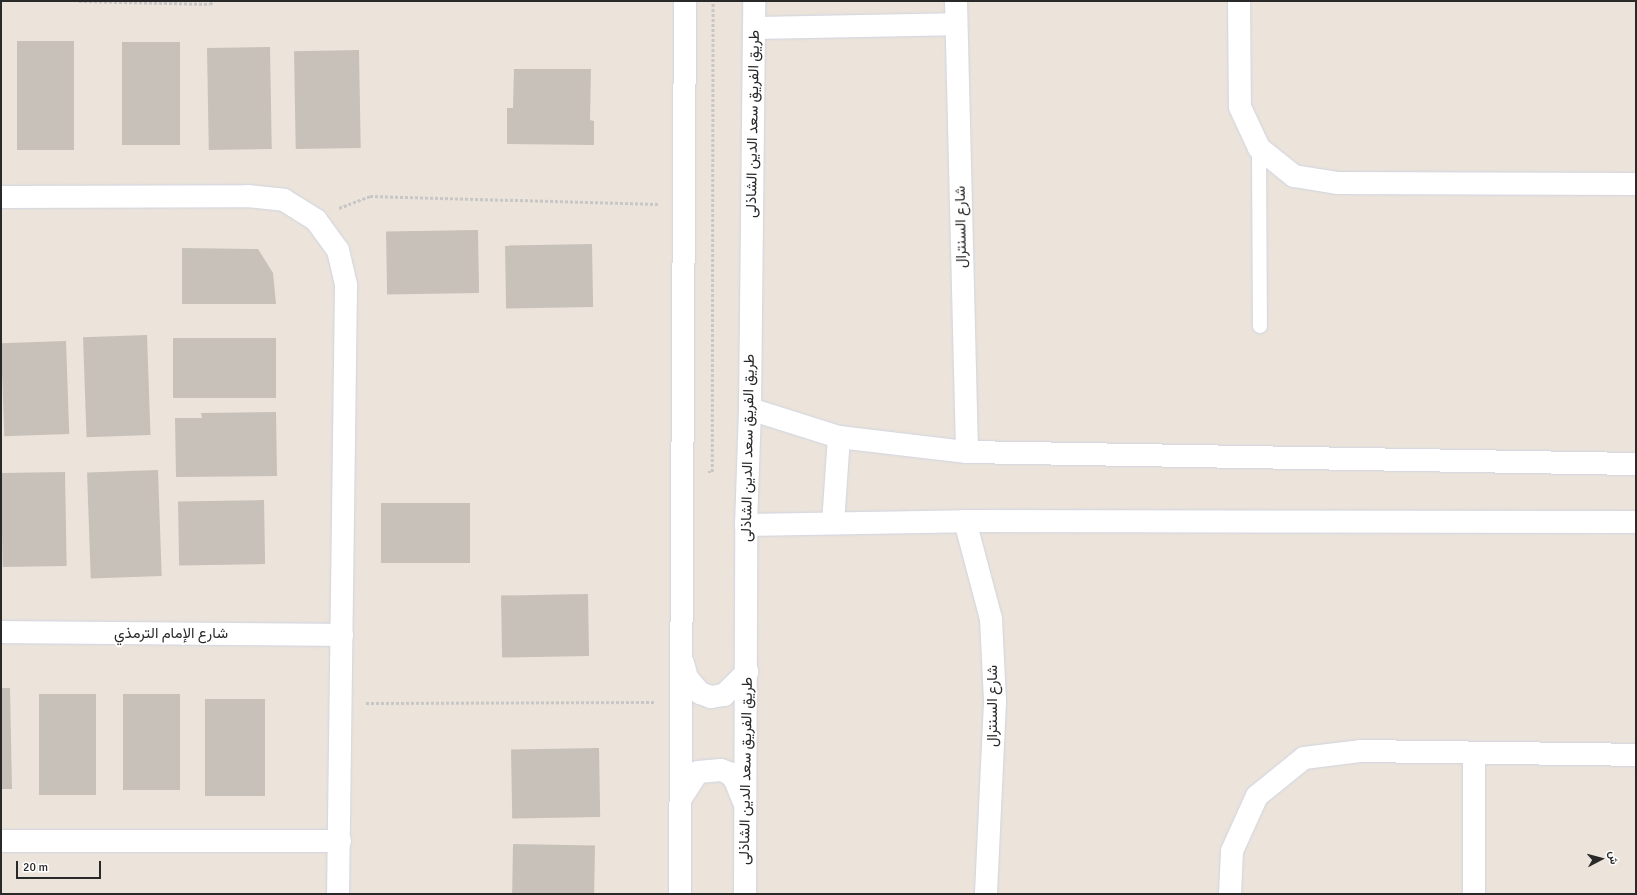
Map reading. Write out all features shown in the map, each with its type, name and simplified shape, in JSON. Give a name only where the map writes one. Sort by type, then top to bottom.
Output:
[{"type":"street","points":[[680,894],[685,1]]},
{"type":"street","name":"طريق الفريق سعد الدين الشاذلى","points":[[745,894],[747,672],[746,525],[750,409],[754,1]]},
{"type":"street","name":"شارع السنترال","points":[[956,1],[967,452]]},
{"type":"street","points":[[1239,1],[1240,107],[1258,148],[1294,176],[1338,183],[1636,184]]},
{"type":"street","points":[[754,28],[956,24]]},
{"type":"street","points":[[1,197],[248,196],[284,200],[316,220],[338,250],[346,286],[342,703],[338,894]]},
{"type":"street","points":[[750,409],[839,437],[967,452],[1636,464]]},
{"type":"street","points":[[833,523],[839,437]]},
{"type":"street","points":[[746,525],[965,521],[1636,522]]},
{"type":"street","name":"شارع السنترال","points":[[965,521],[990,619],[995,702],[986,894]]},
{"type":"street","name":"شارع الإمام الترمذي","points":[[1,632],[342,635]]},
{"type":"street","points":[[682,660],[687,678],[700,693],[711,697],[724,695],[747,672]]},
{"type":"street","points":[[1230,894],[1232,851],[1257,796],[1304,758],[1360,751],[1636,755]]},
{"type":"street","points":[[1474,752],[1474,894]]},
{"type":"street","points":[[681,798],[698,772],[720,770],[729,773],[735,780],[746,809]]},
{"type":"street","points":[[1,841],[340,841]]},
{"type":"lane","points":[[1258,148],[1260,326]]},
{"type":"path","points":[[79,1],[210,4],[214,1]]},
{"type":"path","points":[[316,220],[354,201],[370,196],[684,205]]},
{"type":"path","points":[[342,703],[682,702]]},
{"type":"building","points":[[17,41],[74,41],[74,150],[17,150]]},
{"type":"building","points":[[122,42],[180,42],[180,145],[122,145]]},
{"type":"building","points":[[270,47],[272,149],[209,150],[207,48]]},
{"type":"building","points":[[359,50],[361,148],[296,149],[294,51]]},
{"type":"building","points":[[514,69],[591,69],[590,120],[594,121],[594,145],[507,144],[507,108],[513,108]]},
{"type":"building","points":[[478,230],[479,293],[387,295],[386,232]]},
{"type":"building","points":[[592,244],[593,307],[506,309],[505,246]]},
{"type":"building","points":[[182,248],[258,249],[273,273],[276,304],[182,304]]},
{"type":"building","points":[[147,335],[150,435],[87,437],[83,337]]},
{"type":"building","points":[[173,338],[276,338],[276,398],[173,398]]},
{"type":"building","points":[[66,341],[69,434],[4,436],[1,343]]},
{"type":"building","points":[[276,412],[277,476],[176,477],[175,418],[202,418],[201,413]]},
{"type":"building","points":[[158,470],[162,576],[91,578],[87,472]]},
{"type":"building","points":[[65,472],[67,566],[3,567],[1,473]]},
{"type":"building","points":[[264,500],[265,564],[179,565],[178,502]]},
{"type":"building","points":[[381,503],[470,503],[470,563],[381,563]]},
{"type":"building","points":[[588,594],[589,656],[502,658],[501,596]]},
{"type":"building","points":[[1,688],[10,688],[12,789],[1,789]]},
{"type":"building","points":[[39,694],[96,694],[96,795],[39,795]]},
{"type":"building","points":[[123,694],[180,694],[180,790],[123,790]]},
{"type":"building","points":[[205,699],[265,699],[265,796],[205,796]]},
{"type":"building","points":[[599,748],[600,817],[512,819],[511,750]]},
{"type":"building","points":[[513,844],[595,845],[594,894],[512,894]]}]
